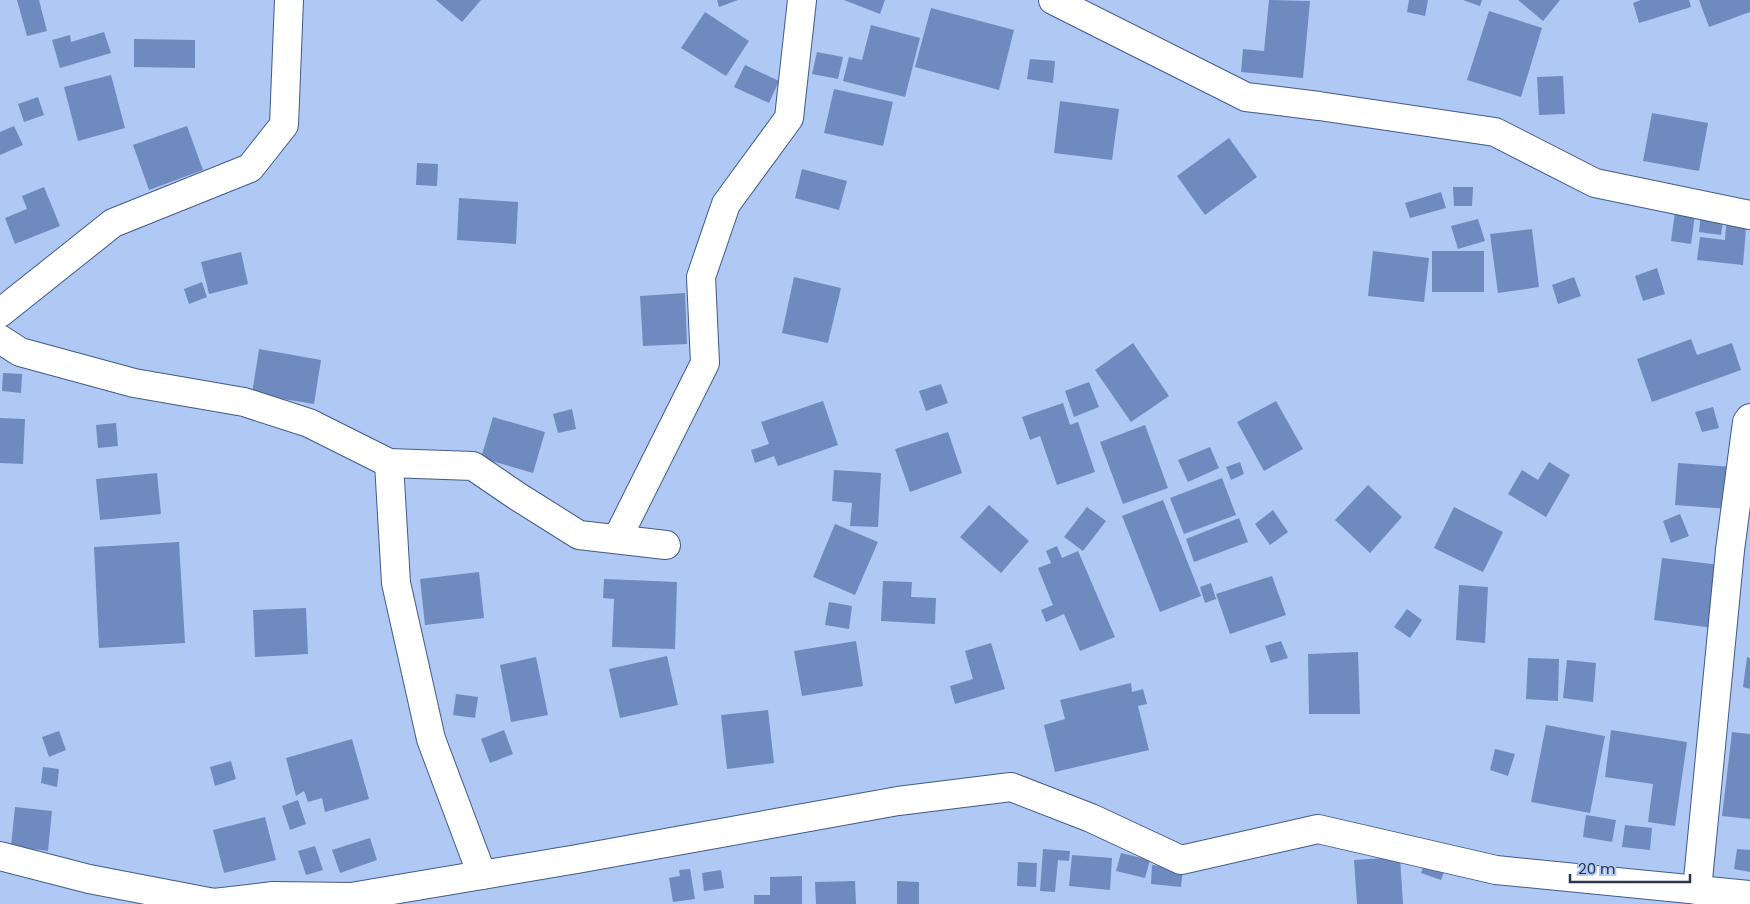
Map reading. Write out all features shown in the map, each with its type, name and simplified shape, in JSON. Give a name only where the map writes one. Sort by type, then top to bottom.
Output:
[{"type":"street","points":[[0,313],[113,224],[250,168],[284,125],[289,0]]},
{"type":"street","points":[[617,539],[705,364],[702,277],[726,204],[789,118],[802,0]]},
{"type":"street","points":[[1053,0],[1246,97],[1329,107],[1495,132],[1595,183],[1750,215]]},
{"type":"street","points":[[0,339],[20,352],[134,384],[244,402],[308,423],[389,464],[473,466],[579,535],[666,545]]},
{"type":"street","points":[[1697,890],[1730,550],[1747,422],[1750,418]]},
{"type":"street","points":[[389,464],[396,583],[431,739],[482,875]]},
{"type":"street","points":[[0,856],[89,879],[214,903],[273,896],[351,900],[898,801],[1011,787],[1091,818],[1182,860],[1318,829],[1496,870],[1750,895]]},
{"type":"building","points":[[17,0],[39,0],[47,31],[27,36]]},
{"type":"building","points":[[436,0],[481,0],[462,22]]},
{"type":"building","points":[[717,0],[738,0],[719,7]]},
{"type":"building","points":[[844,0],[885,0],[880,14]]},
{"type":"building","points":[[1269,0],[1310,1],[1303,78],[1241,72],[1243,49],[1264,51]]},
{"type":"building","points":[[1409,0],[1428,0],[1425,16],[1407,12]]},
{"type":"building","points":[[1463,0],[1482,0],[1480,6]]},
{"type":"building","points":[[1518,0],[1560,0],[1543,21]]},
{"type":"building","points":[[1641,0],[1689,0],[1691,7],[1639,23],[1633,3]]},
{"type":"building","points":[[1699,0],[1750,0],[1750,12],[1709,27]]},
{"type":"building","points":[[931,8],[1014,30],[999,90],[915,67]]},
{"type":"building","points":[[1489,11],[1542,28],[1521,97],[1467,80]]},
{"type":"building","points":[[705,12],[749,41],[726,76],[681,48]]},
{"type":"building","points":[[871,25],[920,38],[905,97],[843,81],[849,57],[862,60]]},
{"type":"building","points":[[104,32],[111,53],[60,68],[52,40],[70,35],[71,42]]},
{"type":"building","points":[[134,39],[195,40],[195,68],[134,67]]},
{"type":"building","points":[[817,52],[843,57],[838,79],[812,74]]},
{"type":"building","points":[[1030,59],[1055,61],[1053,83],[1027,79]]},
{"type":"building","points":[[745,65],[779,81],[769,103],[734,87]]},
{"type":"building","points":[[111,75],[125,128],[78,141],[64,87]]},
{"type":"building","points":[[1563,76],[1565,114],[1539,115],[1537,77]]},
{"type":"building","points":[[834,89],[893,102],[883,146],[824,133]]},
{"type":"building","points":[[38,97],[44,115],[24,122],[18,104]]},
{"type":"building","points":[[1060,101],[1119,109],[1112,160],[1054,153]]},
{"type":"building","points":[[1652,113],[1708,123],[1699,171],[1643,161]]},
{"type":"building","points":[[14,126],[23,145],[0,155],[0,132]]},
{"type":"building","points":[[187,126],[203,170],[149,190],[133,145]]},
{"type":"building","points":[[1229,138],[1257,177],[1205,215],[1177,176]]},
{"type":"building","points":[[417,163],[438,164],[437,186],[416,185]]},
{"type":"building","points":[[802,169],[847,181],[839,210],[795,198]]},
{"type":"building","points":[[44,187],[60,226],[15,244],[5,218],[27,209],[22,196]]},
{"type":"building","points":[[1453,187],[1473,187],[1472,206],[1454,206]]},
{"type":"building","points":[[1441,192],[1446,208],[1410,218],[1405,203]]},
{"type":"building","points":[[459,198],[518,202],[516,244],[457,240]]},
{"type":"building","points":[[1701,211],[1724,214],[1721,235],[1699,232]]},
{"type":"building","points":[[1675,212],[1695,215],[1691,244],[1671,241]]},
{"type":"building","points":[[1727,215],[1747,217],[1743,265],[1697,260],[1700,237],[1725,240]]},
{"type":"building","points":[[1478,219],[1485,241],[1458,249],[1451,226]]},
{"type":"building","points":[[1532,229],[1539,287],[1498,293],[1490,234]]},
{"type":"building","points":[[1373,251],[1429,258],[1424,302],[1368,296]]},
{"type":"building","points":[[1432,251],[1484,251],[1484,292],[1432,292]]},
{"type":"building","points":[[241,252],[248,284],[209,294],[201,262]]},
{"type":"building","points":[[1657,268],[1665,294],[1643,301],[1635,276]]},
{"type":"building","points":[[794,277],[841,288],[828,343],[782,333]]},
{"type":"building","points":[[1574,277],[1581,296],[1558,304],[1552,285]]},
{"type":"building","points":[[202,282],[207,297],[189,304],[184,289]]},
{"type":"building","points":[[685,293],[687,344],[643,346],[640,296]]},
{"type":"building","points":[[1691,339],[1697,355],[1732,343],[1741,370],[1652,402],[1637,359]]},
{"type":"building","points":[[1133,343],[1169,396],[1131,422],[1095,370]]},
{"type":"building","points":[[259,349],[321,360],[314,404],[252,394]]},
{"type":"building","points":[[3,373],[22,374],[21,393],[2,391]]},
{"type":"building","points":[[1089,382],[1099,407],[1074,417],[1065,391]]},
{"type":"building","points":[[941,384],[948,403],[926,411],[919,391]]},
{"type":"building","points":[[823,401],[838,445],[778,466],[774,456],[755,463],[751,450],[769,444],[761,422]]},
{"type":"building","points":[[1276,401],[1303,449],[1264,471],[1237,422]]},
{"type":"building","points":[[1063,403],[1070,425],[1078,422],[1095,472],[1057,485],[1040,436],[1030,440],[1022,417]]},
{"type":"building","points":[[1713,407],[1719,428],[1702,432],[1695,412]]},
{"type":"building","points":[[572,409],[576,429],[558,433],[553,414]]},
{"type":"building","points":[[493,417],[545,432],[533,473],[481,458]]},
{"type":"building","points":[[0,418],[25,419],[23,464],[0,463]]},
{"type":"building","points":[[116,423],[118,446],[98,448],[96,425]]},
{"type":"building","points":[[1145,425],[1168,488],[1123,504],[1100,442]]},
{"type":"building","points":[[948,432],[962,473],[910,492],[895,449]]},
{"type":"building","points":[[1210,447],[1219,468],[1188,482],[1178,460]]},
{"type":"building","points":[[1240,462],[1244,474],[1231,480],[1226,467]]},
{"type":"building","points":[[1549,462],[1570,475],[1546,517],[1508,494],[1522,470],[1538,480]]},
{"type":"building","points":[[1678,463],[1733,467],[1730,509],[1675,505]]},
{"type":"building","points":[[834,470],[881,473],[878,527],[850,526],[852,503],[832,501]]},
{"type":"building","points":[[157,473],[161,514],[100,520],[96,479]]},
{"type":"building","points":[[1222,478],[1236,515],[1184,534],[1170,498]]},
{"type":"building","points":[[1368,485],[1402,517],[1370,553],[1335,520]]},
{"type":"building","points":[[1163,500],[1201,596],[1160,612],[1122,516]]},
{"type":"building","points":[[989,505],[1029,541],[1001,573],[960,537]]},
{"type":"building","points":[[1087,507],[1106,521],[1083,551],[1064,537]]},
{"type":"building","points":[[1454,507],[1503,532],[1483,572],[1434,548]]},
{"type":"building","points":[[1273,510],[1288,532],[1270,545],[1255,524]]},
{"type":"building","points":[[1680,514],[1689,536],[1671,543],[1663,521]]},
{"type":"building","points":[[1239,518],[1248,542],[1194,562],[1186,539]]},
{"type":"building","points":[[835,524],[878,542],[855,595],[813,577]]},
{"type":"building","points":[[179,542],[185,643],[99,648],[94,547]]},
{"type":"building","points":[[1057,546],[1062,558],[1078,551],[1115,637],[1080,651],[1064,614],[1046,622],[1041,610],[1053,605],[1038,568],[1051,563],[1046,551]]},
{"type":"building","points":[[1662,558],[1720,565],[1713,628],[1654,620]]},
{"type":"building","points":[[479,572],[484,618],[425,625],[420,579]]},
{"type":"building","points":[[1272,576],[1286,615],[1230,634],[1216,594]]},
{"type":"building","points":[[604,579],[677,582],[675,649],[612,647],[614,599],[603,598]]},
{"type":"building","points":[[883,581],[912,582],[911,597],[936,598],[935,624],[881,621]]},
{"type":"building","points":[[1211,583],[1216,599],[1205,603],[1200,587]]},
{"type":"building","points":[[1459,585],[1488,587],[1485,643],[1456,640]]},
{"type":"building","points":[[829,602],[852,606],[849,629],[825,625]]},
{"type":"building","points":[[306,608],[308,654],[255,657],[253,610]]},
{"type":"building","points":[[1407,609],[1422,620],[1410,638],[1394,627]]},
{"type":"building","points":[[856,641],[863,686],[802,696],[794,651]]},
{"type":"building","points":[[1281,641],[1288,658],[1271,663],[1265,646]]},
{"type":"building","points":[[991,643],[1005,689],[955,704],[950,686],[973,679],[965,651]]},
{"type":"building","points":[[1358,652],[1360,714],[1309,714],[1308,654]]},
{"type":"building","points":[[667,656],[678,705],[620,718],[609,669]]},
{"type":"building","points":[[536,657],[548,715],[511,722],[500,665]]},
{"type":"building","points":[[1747,657],[1750,658],[1750,689],[1743,687]]},
{"type":"building","points":[[1528,658],[1559,659],[1558,701],[1526,699]]},
{"type":"building","points":[[1567,660],[1596,663],[1593,702],[1563,698]]},
{"type":"building","points":[[1131,683],[1132,692],[1143,689],[1147,704],[1138,706],[1149,750],[1055,772],[1044,725],[1065,719],[1060,700]]},
{"type":"building","points":[[456,694],[478,697],[475,718],[453,715]]},
{"type":"building","points":[[768,710],[774,763],[727,769],[721,715]]},
{"type":"building","points":[[1546,725],[1605,736],[1590,813],[1531,802]]},
{"type":"building","points":[[504,730],[513,754],[490,763],[481,739]]},
{"type":"building","points":[[1611,730],[1687,742],[1675,826],[1648,822],[1653,784],[1605,777]]},
{"type":"building","points":[[59,731],[66,750],[49,757],[42,737]]},
{"type":"building","points":[[1732,732],[1750,734],[1750,819],[1722,816]]},
{"type":"building","points":[[352,739],[369,799],[325,812],[322,798],[308,802],[304,791],[296,796],[286,758]]},
{"type":"building","points":[[1495,749],[1515,754],[1508,776],[1490,770]]},
{"type":"building","points":[[231,761],[236,779],[215,786],[210,767]]},
{"type":"building","points":[[43,767],[59,769],[57,787],[41,783]]},
{"type":"building","points":[[298,800],[306,824],[290,830],[282,806]]},
{"type":"building","points":[[15,807],[52,811],[48,851],[11,846]]},
{"type":"building","points":[[1586,815],[1616,820],[1612,842],[1583,837]]},
{"type":"building","points":[[265,817],[276,860],[224,873],[213,830]]},
{"type":"building","points":[[1625,825],[1652,828],[1650,850],[1622,847]]},
{"type":"building","points":[[370,838],[377,860],[340,873],[332,850]]},
{"type":"building","points":[[315,846],[323,870],[306,875],[298,851]]},
{"type":"building","points":[[1043,849],[1070,851],[1069,861],[1058,860],[1055,892],[1040,891]]},
{"type":"building","points":[[1737,849],[1750,850],[1750,872],[1734,869]]},
{"type":"building","points":[[1121,853],[1150,860],[1145,878],[1116,871]]},
{"type":"building","points":[[1072,855],[1112,858],[1110,890],[1069,886]]},
{"type":"building","points":[[1400,857],[1403,904],[1357,904],[1354,860]]},
{"type":"building","points":[[1426,857],[1447,864],[1441,880],[1421,873]]},
{"type":"building","points":[[1018,862],[1037,863],[1036,887],[1017,886]]},
{"type":"building","points":[[1152,865],[1183,868],[1181,887],[1151,884]]},
{"type":"building","points":[[690,869],[695,899],[673,902],[669,878],[680,876],[679,870]]},
{"type":"building","points":[[721,870],[724,888],[704,891],[702,873]]},
{"type":"building","points":[[802,876],[802,904],[754,904],[754,895],[770,895],[770,877]]},
{"type":"building","points":[[855,881],[856,904],[816,904],[815,882]]},
{"type":"building","points":[[897,881],[919,882],[919,904],[897,904]]}]
